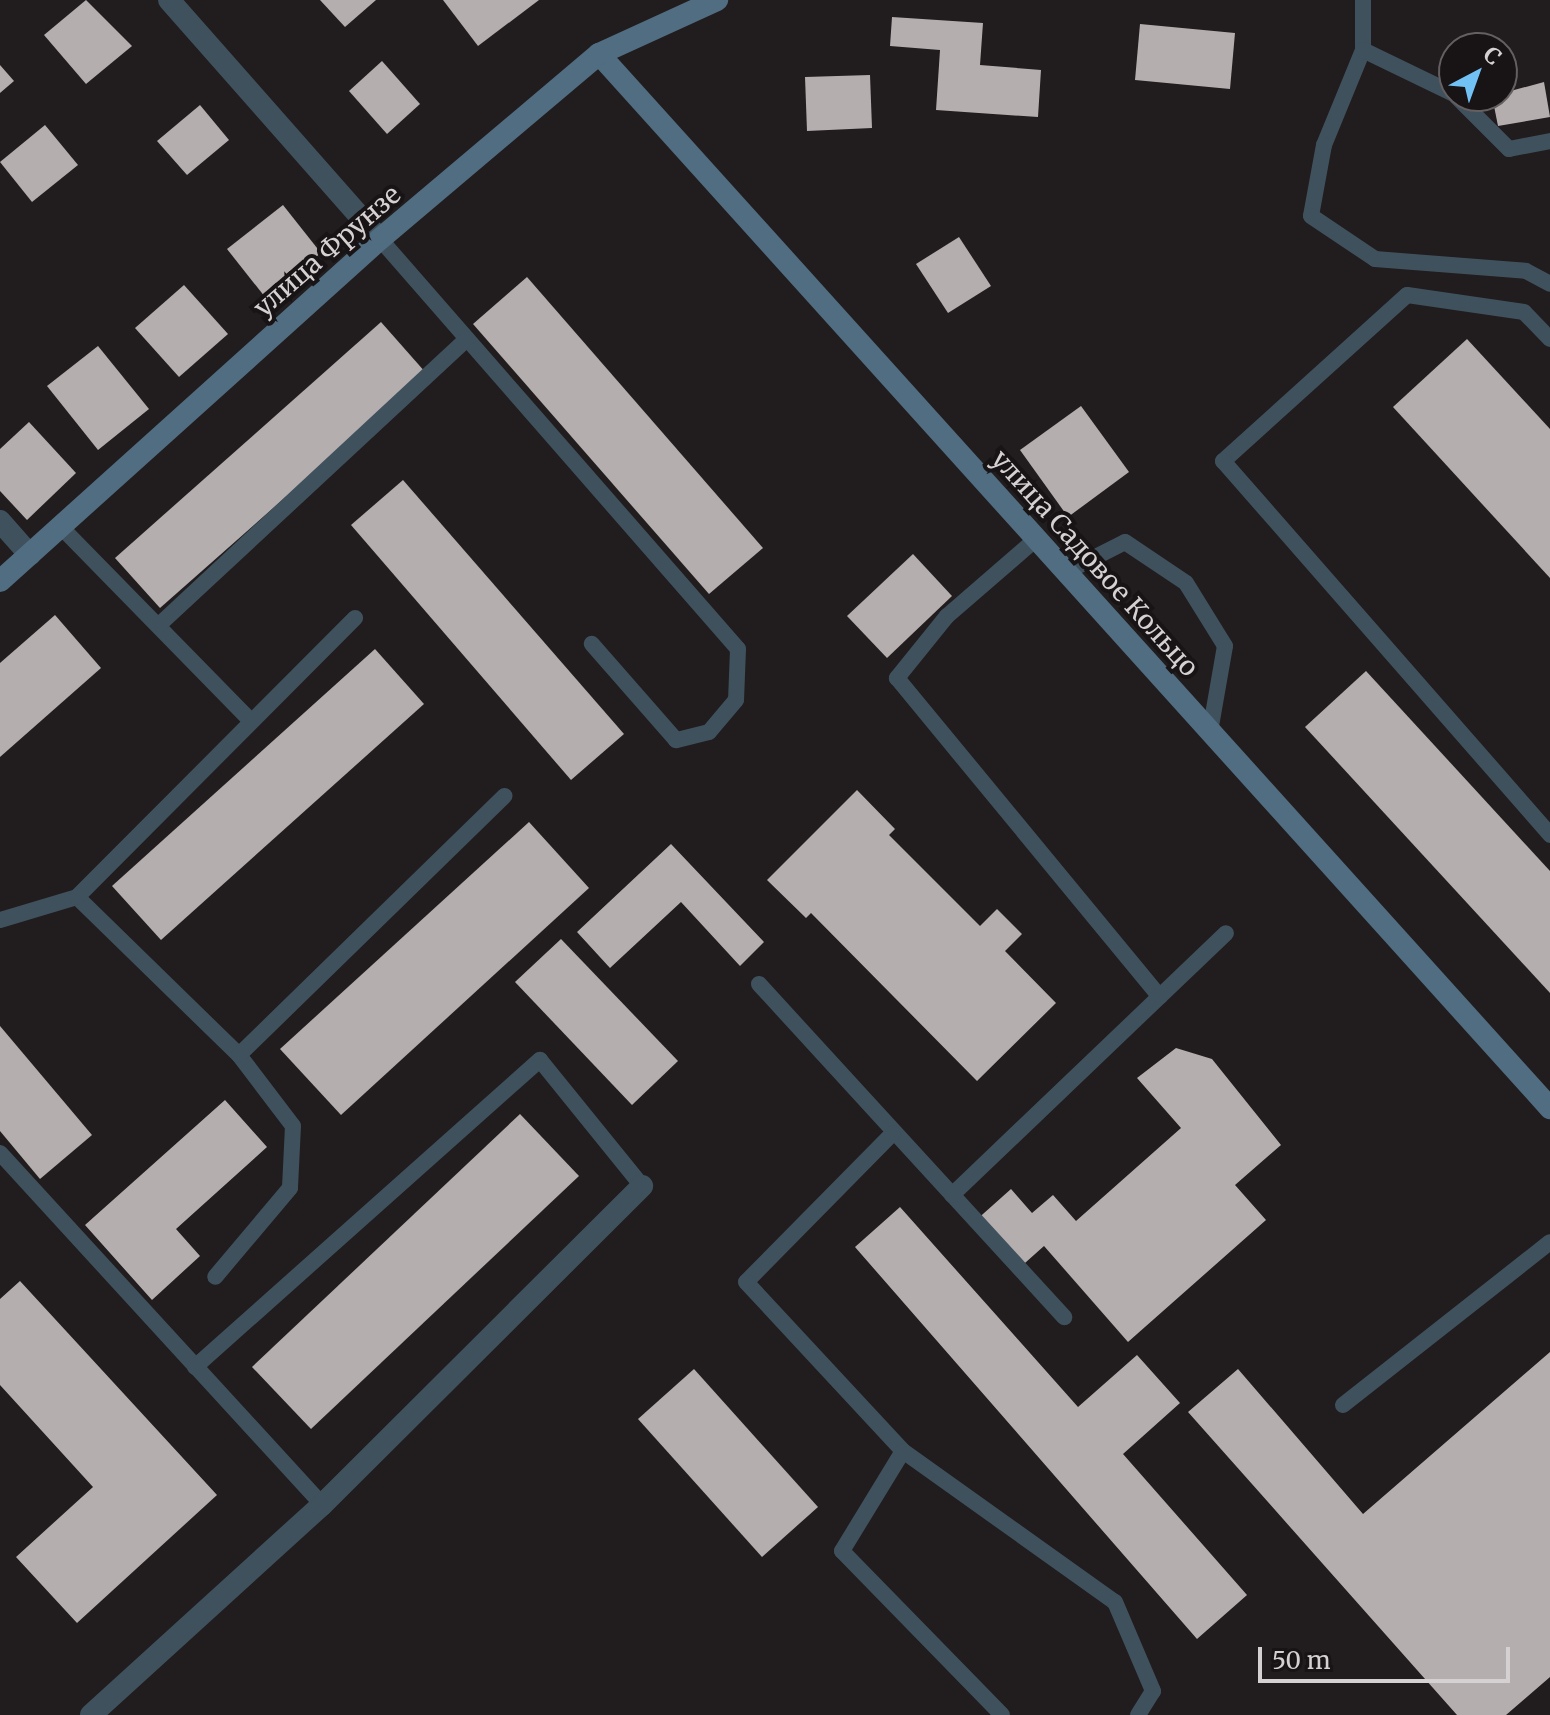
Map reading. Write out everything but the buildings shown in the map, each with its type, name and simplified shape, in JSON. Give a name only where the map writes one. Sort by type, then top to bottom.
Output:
[{"type":"main road","name":"улица Фрунзе","points":[[0,581],[380,239],[599,54],[708,1]]},
{"type":"main road","name":"улица Садовое Кольцо","points":[[599,54],[1550,1108]]},
{"type":"street","points":[[169,0],[380,239]]},
{"type":"street","points":[[0,521],[30,555]]},
{"type":"street","points":[[91,1715],[322,1505],[642,1186]]},
{"type":"lane","points":[[1363,0],[1363,50],[1324,145],[1311,216],[1375,259],[1526,271],[1550,284]]},
{"type":"lane","points":[[1363,50],[1438,87]]},
{"type":"lane","points":[[1472,112],[1509,149],[1550,141]]},
{"type":"lane","points":[[380,239],[738,649],[736,700],[709,732],[676,740],[592,644]]},
{"type":"lane","points":[[1550,339],[1524,312],[1407,295],[1223,461],[1550,835]]},
{"type":"lane","points":[[160,624],[467,339]]},
{"type":"lane","points":[[61,527],[160,624],[251,721]]},
{"type":"lane","points":[[1036,539],[947,616],[897,678],[1160,997]]},
{"type":"lane","points":[[1066,572],[1125,542],[1186,583],[1225,646],[1210,732]]},
{"type":"lane","points":[[0,920],[77,897],[355,618]]},
{"type":"lane","points":[[239,1055],[504,796]]},
{"type":"lane","points":[[77,897],[239,1055],[293,1126],[290,1188],[215,1277]]},
{"type":"lane","points":[[952,1195],[1226,933]]},
{"type":"lane","points":[[759,984],[1064,1317]]},
{"type":"lane","points":[[195,1367],[540,1060],[642,1186]]},
{"type":"lane","points":[[893,1133],[746,1282],[903,1451],[1115,1602],[1153,1691],[1138,1715]]},
{"type":"lane","points":[[0,1153],[322,1505]]},
{"type":"lane","points":[[1343,1405],[1550,1242]]},
{"type":"lane","points":[[903,1451],[842,1551],[1002,1715]]}]
